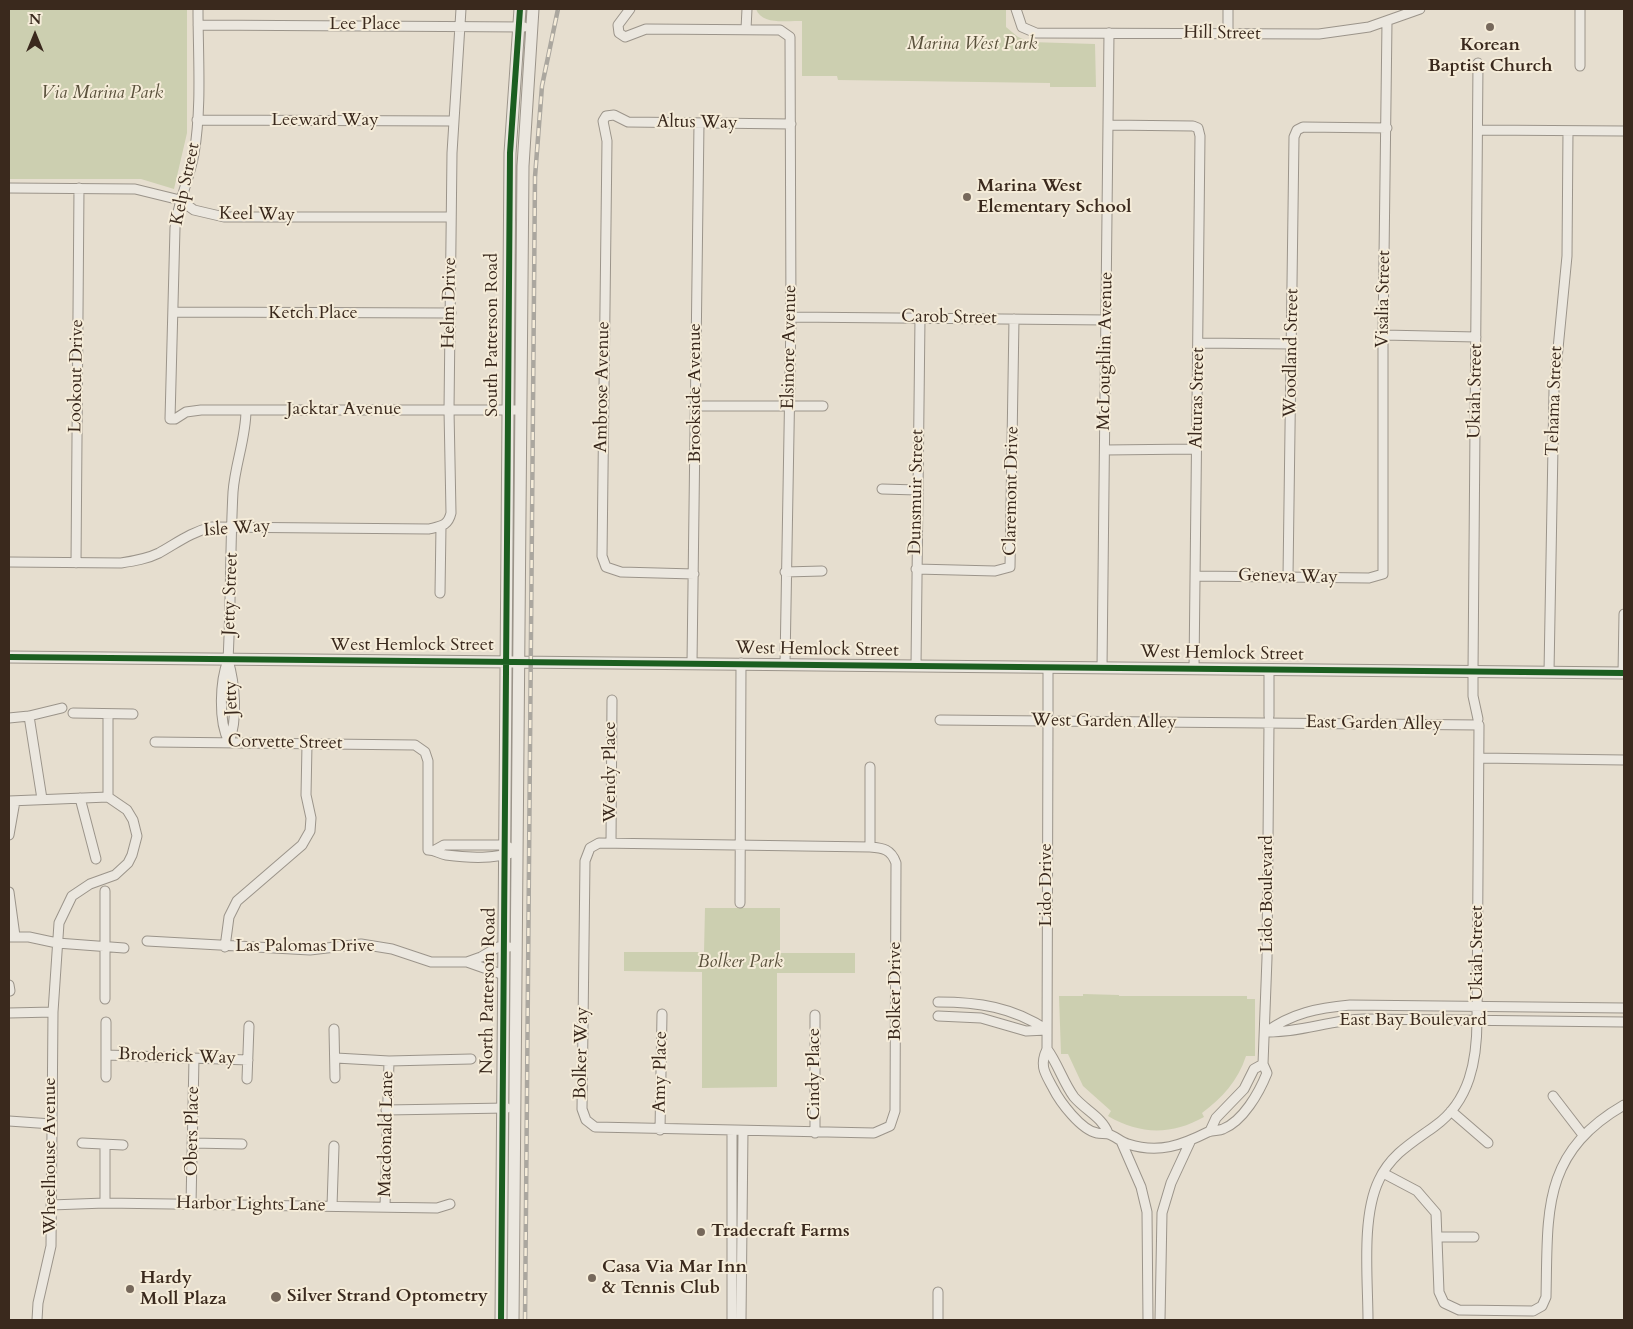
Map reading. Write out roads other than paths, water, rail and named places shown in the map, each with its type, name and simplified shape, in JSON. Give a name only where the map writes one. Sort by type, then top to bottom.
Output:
[{"type":"street","name":"Kelp Street","points":[[170,419],[176,228],[180,200],[193,156],[197,120],[198,9]]},
{"type":"street","name":"Helm Drive","points":[[440,593],[441,526],[448,522],[451,512],[449,410],[451,216],[453,121],[461,9]]},
{"type":"street","name":"South Patterson Road","points":[[506,662],[510,154],[520,9]]},
{"type":"street","name":"South Patterson Road","points":[[519,662],[524,148],[533,9]]},
{"type":"street","points":[[630,9],[618,25],[619,33],[628,37],[646,29],[746,29],[747,9]]},
{"type":"street","name":"Hill Street","points":[[1016,9],[1022,27],[1036,33],[1228,34],[1319,34],[1369,27],[1420,9]]},
{"type":"street","points":[[1228,9],[1228,34]]},
{"type":"street","points":[[1580,9],[1580,66]]},
{"type":"street","name":"Visalia Street","points":[[1382,576],[1384,571],[1383,335],[1387,22]]},
{"type":"street","name":"Lee Place","points":[[198,25],[532,27]]},
{"type":"street","name":"Elsinore Avenue","points":[[746,29],[786,32],[790,36],[791,47],[791,317],[785,572],[785,664]]},
{"type":"street","name":"McLoughlin Avenue","points":[[1102,668],[1109,33]]},
{"type":"street","name":"Ukiah Street","points":[[1368,1320],[1369,1214],[1375,1189],[1383,1172],[1406,1145],[1435,1126],[1451,1111],[1463,1094],[1472,1072],[1476,1053],[1480,758],[1472,672],[1478,63]]},
{"type":"street","name":"Altus Way","points":[[604,117],[614,115],[628,122],[791,124]]},
{"type":"street","name":"Ambrose Avenue","points":[[604,117],[602,124],[607,141],[603,561],[612,570],[621,572],[694,574]]},
{"type":"street","name":"Leeward Way","points":[[197,120],[453,121]]},
{"type":"street","name":"Brookside Avenue","points":[[692,663],[699,123]]},
{"type":"street","name":"Alturas Street","points":[[1108,125],[1193,126],[1198,128],[1201,142],[1194,669]]},
{"type":"street","name":"Woodland Street","points":[[1288,576],[1294,140],[1297,130],[1303,127],[1387,128]]},
{"type":"street","points":[[1478,130],[1624,131]]},
{"type":"street","name":"Tehama Street","points":[[1549,672],[1554,390],[1567,256],[1568,131]]},
{"type":"street","name":"Keel Way","points":[[9,188],[135,189],[180,200],[194,210],[224,216],[451,216]]},
{"type":"street","name":"Lookout Drive","points":[[76,563],[79,188]]},
{"type":"street","name":"Ketch Place","points":[[174,312],[451,313]]},
{"type":"street","name":"Carob Street","points":[[791,317],[1107,320]]},
{"type":"street","name":"Dunsmuir Street","points":[[916,666],[920,318]]},
{"type":"street","name":"Claremont Drive","points":[[916,569],[995,571],[1010,567],[1014,319]]},
{"type":"street","points":[[1383,335],[1476,336]]},
{"type":"street","points":[[1199,342],[1292,344]]},
{"type":"street","points":[[696,406],[823,406]]},
{"type":"street","name":"Jacktar Avenue","points":[[170,419],[175,419],[192,410],[521,410]]},
{"type":"street","name":"Jetty Street","points":[[228,660],[234,479],[244,439],[246,410]]},
{"type":"street","points":[[1105,450],[1196,449]]},
{"type":"street","points":[[882,489],[917,490]]},
{"type":"street","name":"Isle Way","points":[[9,562],[121,563],[135,561],[159,553],[200,530],[233,526],[429,528],[441,526]]},
{"type":"street","points":[[785,572],[822,571]]},
{"type":"street","name":"Geneva Way","points":[[1195,576],[1382,576]]},
{"type":"street","points":[[1624,614],[1624,673]]},
{"type":"street","name":"West Hemlock Street","points":[[9,658],[741,663],[1048,668],[1624,673]]},
{"type":"street","name":"Jetty","points":[[228,660],[232,675],[234,730],[228,742]]},
{"type":"street","name":"North Patterson Road","points":[[501,1320],[506,662]]},
{"type":"street","name":"North Patterson Road","points":[[513,1320],[519,662]]},
{"type":"street","points":[[740,903],[741,663]]},
{"type":"street","name":"Lido Drive","points":[[1048,668],[1047,1049],[1042,1061],[1044,1069],[1064,1106],[1080,1122],[1096,1133],[1108,1133],[1121,1141]]},
{"type":"street","name":"Lido Boulevard","points":[[1121,1141],[1134,1146],[1155,1148],[1190,1142],[1210,1131],[1223,1130],[1245,1110],[1260,1090],[1267,1074],[1263,1064],[1266,1032],[1269,670]]},
{"type":"street","name":"Wendy Place","points":[[611,843],[612,700]]},
{"type":"street","points":[[9,718],[29,716],[62,708]]},
{"type":"street","points":[[73,713],[133,714]]},
{"type":"street","points":[[9,835],[12,801],[108,797],[108,714]]},
{"type":"street","points":[[29,716],[42,799]]},
{"type":"street","name":"West Garden Alley","points":[[940,720],[1048,717],[1269,719]]},
{"type":"street","name":"East Garden Alley","points":[[1269,719],[1478,722]]},
{"type":"street","name":"Corvette Street","points":[[156,742],[415,745],[426,752],[428,761],[431,850],[444,845],[505,850]]},
{"type":"street","points":[[225,947],[229,917],[237,901],[298,848],[310,830],[311,818],[306,795],[307,745]]},
{"type":"street","points":[[1480,758],[1624,760]]},
{"type":"street","points":[[870,766],[870,847]]},
{"type":"street","name":"Wheelhouse Avenue","points":[[38,1320],[38,1303],[51,1246],[53,1012],[57,942],[61,916],[72,896],[90,884],[115,875],[132,856],[137,836],[133,820],[122,805],[108,797]]},
{"type":"street","points":[[80,798],[96,859]]},
{"type":"street","name":"Bolker Way","points":[[611,843],[599,843],[590,848],[585,861],[582,1109],[586,1120],[595,1127],[743,1131]]},
{"type":"street","name":"Bolker Drive","points":[[611,843],[870,847],[886,849],[892,854],[896,863],[895,1111],[890,1126],[880,1132],[743,1131]]},
{"type":"street","points":[[505,850],[518,851]]},
{"type":"street","points":[[9,892],[12,936],[124,948]]},
{"type":"street","points":[[105,999],[106,892]]},
{"type":"street","name":"Las Palomas Drive","points":[[147,941],[225,947],[310,950],[361,944],[392,949],[431,962],[466,962],[504,946]]},
{"type":"street","points":[[504,946],[516,947]]},
{"type":"street","points":[[466,962],[504,975]]},
{"type":"street","points":[[938,1002],[969,1003],[1005,1009],[1028,1018],[1047,1030]]},
{"type":"street","name":"East Bay Boulevard","points":[[1266,1032],[1289,1017],[1340,1006],[1624,1008]]},
{"type":"street","points":[[9,1013],[53,1012]]},
{"type":"street","name":"Amy Place","points":[[660,1130],[662,1014]]},
{"type":"street","name":"Cindy Place","points":[[815,1015],[815,1133]]},
{"type":"street","points":[[938,1016],[986,1019],[1026,1031],[1047,1030]]},
{"type":"street","name":"East Bay Boulevard","points":[[1266,1032],[1288,1032],[1323,1023],[1346,1020],[1624,1022]]},
{"type":"street","points":[[106,1022],[106,1077]]},
{"type":"street","points":[[247,1079],[249,1026]]},
{"type":"street","points":[[334,1029],[335,1078]]},
{"type":"street","name":"Lido Drive","points":[[1047,1049],[1056,1061],[1063,1079],[1074,1097],[1089,1112],[1104,1123],[1108,1133]]},
{"type":"street","name":"Broderick Way","points":[[107,1055],[248,1060]]},
{"type":"street","name":"Obers Place","points":[[192,1204],[194,1058]]},
{"type":"street","points":[[336,1058],[388,1061],[471,1059]]},
{"type":"street","name":"Macdonald Lane","points":[[385,1207],[388,1061]]},
{"type":"street","name":"Lido Boulevard","points":[[1210,1131],[1216,1118],[1238,1096],[1254,1069],[1263,1064]]},
{"type":"street","points":[[1553,1096],[1583,1136]]},
{"type":"street","points":[[1383,1172],[1417,1191],[1432,1206],[1438,1220],[1439,1292],[1444,1303],[1449,1307],[1478,1310],[1533,1311],[1538,1309],[1546,1297],[1550,1198],[1566,1159],[1583,1136],[1598,1122],[1624,1104]]},
{"type":"street","points":[[386,1110],[515,1108]]},
{"type":"street","points":[[1451,1111],[1488,1143]]},
{"type":"street","points":[[9,1121],[52,1124]]},
{"type":"street","points":[[732,1131],[732,1320]]},
{"type":"street","points":[[741,1320],[743,1131]]},
{"type":"street","points":[[1121,1141],[1141,1187],[1147,1212],[1148,1320]]},
{"type":"street","points":[[1160,1320],[1162,1212],[1171,1183],[1190,1142]]},
{"type":"street","points":[[82,1143],[123,1145]]},
{"type":"street","points":[[192,1143],[242,1144]]},
{"type":"street","points":[[105,1145],[105,1204]]},
{"type":"street","points":[[332,1206],[334,1146]]},
{"type":"street","name":"Harbor Lights Lane","points":[[51,1205],[192,1204],[437,1208],[450,1204]]},
{"type":"street","points":[[1439,1237],[1474,1237]]},
{"type":"street","points":[[938,1292],[938,1320]]},
{"type":"railway","points":[[525,1320],[535,177],[542,86],[558,9]]},
{"type":"place","name":"Korean Baptist Church","points":[[1490,27]]},
{"type":"place","name":"Marina West Elementary School","points":[[967,197]]},
{"type":"place","name":"Tradecraft Farms","points":[[701,1232]]},
{"type":"place","name":"Casa Via Mar Inn & Tennis Club","points":[[592,1278]]},
{"type":"place","name":"Hardy Moll Plaza","points":[[130,1289]]},
{"type":"place","name":"Silver Strand Optometry","points":[[276,1297]]},
{"type":"park label","name":"Marina West Park","points":[[972,45]]},
{"type":"park label","name":"Via Marina Park","points":[[102,94]]},
{"type":"park label","name":"Bolker Park","points":[[740,963]]}]
